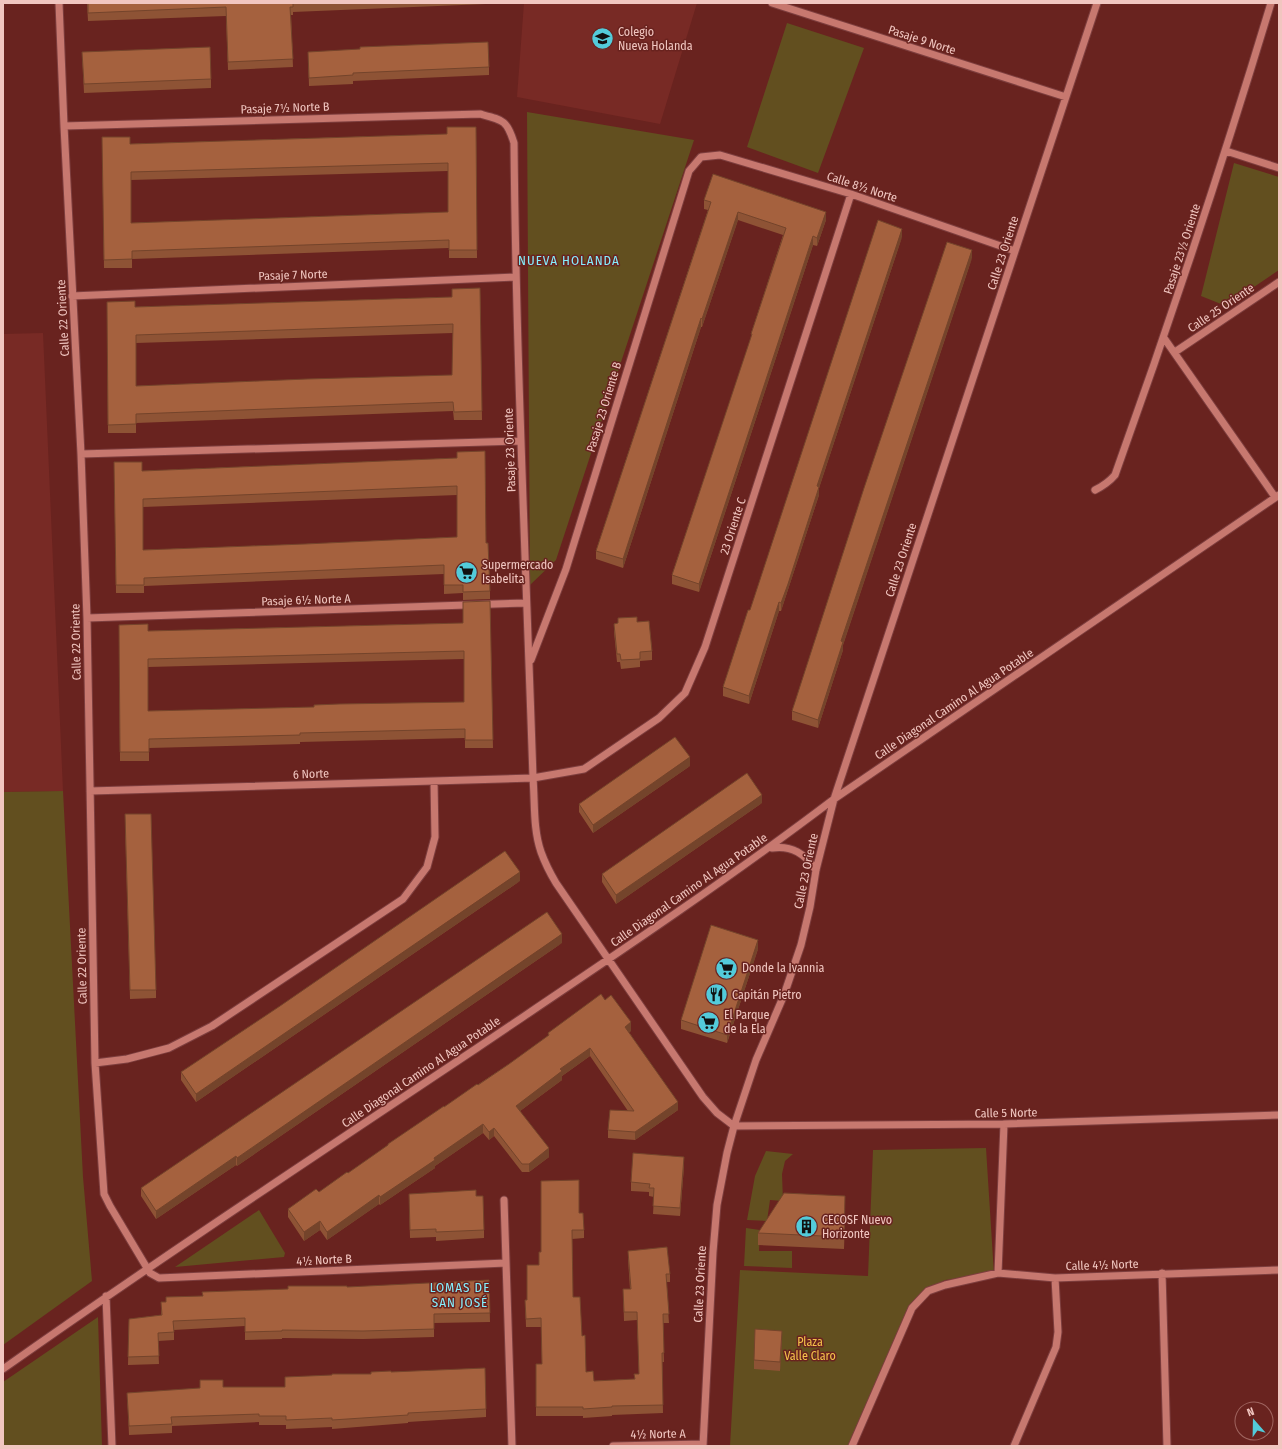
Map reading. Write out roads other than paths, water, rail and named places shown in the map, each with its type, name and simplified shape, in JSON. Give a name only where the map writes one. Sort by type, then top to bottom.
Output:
[{"type":"street","name":"Calle 22 Oriente","points":[[58,3],[81,454],[87,618],[95,1063],[104,1194],[147,1268]]},
{"type":"street","name":"Pasaje 9 Norte","points":[[772,3],[1066,97]]},
{"type":"street","name":"Calle 23 Oriente","points":[[703,1445],[713,1252],[717,1205],[734,1126],[756,1060],[794,970],[808,914],[816,870],[834,799],[1097,3]]},
{"type":"street","name":"Pasaje 23½ Oriente","points":[[1095,490],[1103,486],[1115,475],[1164,338],[1226,150],[1271,3]]},
{"type":"street","name":"Pasaje 7½ Norte B","points":[[64,126],[480,114],[495,118],[505,123]]},
{"type":"street","name":"Pasaje 23 Oriente","points":[[505,123],[511,132],[514,143],[515,277],[533,778]]},
{"type":"street","points":[[1226,150],[1279,168]]},
{"type":"street","name":"Calle 8½ Norte","points":[[701,157],[720,155],[851,194],[1015,251]]},
{"type":"street","name":"Pasaje 23 Oriente B","points":[[529,664],[566,569],[689,171],[701,157]]},
{"type":"street","name":"23 Oriente C","points":[[533,778],[584,769],[659,718],[685,693],[705,647],[851,194]]},
{"type":"street","name":"Pasaje 7 Norte","points":[[72,296],[515,277]]},
{"type":"street","name":"Calle 25 Oriente","points":[[1175,352],[1279,282]]},
{"type":"street","points":[[1164,338],[1277,496]]},
{"type":"street","points":[[81,454],[520,442]]},
{"type":"street","name":"Calle Diagonal Camino Al Agua Potable","points":[[3,1369],[147,1268],[609,960],[770,848],[834,799],[1277,496]]},
{"type":"street","name":"Pasaje 6½ Norte A","points":[[87,618],[526,603]]},
{"type":"street","points":[[533,778],[536,828],[541,852],[547,868],[703,1097],[717,1113],[734,1126]]},
{"type":"street","name":"6 Norte","points":[[90,791],[533,778]]},
{"type":"street","points":[[95,1063],[127,1059],[169,1048],[212,1026],[403,898],[427,867],[435,836],[434,781]]},
{"type":"street","points":[[770,848],[789,848],[798,851],[805,856],[816,870]]},
{"type":"street","name":"Calle 5 Norte","points":[[734,1126],[1004,1124],[1279,1115]]},
{"type":"street","points":[[998,1273],[1004,1124]]},
{"type":"street","points":[[504,1200],[512,1446]]},
{"type":"street","name":"4½ Norte B","points":[[147,1268],[154,1276],[166,1279],[506,1263]]},
{"type":"street","name":"Calle 4½ Norte","points":[[852,1446],[912,1308],[928,1291],[945,1285],[998,1273],[1055,1278],[1279,1270]]},
{"type":"street","points":[[1162,1274],[1166,1446]]},
{"type":"street","points":[[1014,1446],[1056,1348],[1058,1332],[1055,1278]]},
{"type":"street","points":[[106,1296],[112,1446]]},
{"type":"street","name":"4½ Norte A","points":[[613,1446],[703,1445]]},
{"type":"place","name":"Colegio Nueva Holanda","points":[[603,39]]},
{"type":"place","name":"Supermercado Isabelita","points":[[466,572]]},
{"type":"place","name":"Donde la Ivannia","points":[[726,968]]},
{"type":"place","name":"Capitán Pietro","points":[[717,995]]},
{"type":"place","name":"El Parque de la Ela","points":[[708,1022]]},
{"type":"place","name":"CECOSF Nuevo Horizonte","points":[[807,1227]]},
{"type":"district","name":"NUEVA HOLANDA","points":[[569,260]]},
{"type":"district","name":"LOMAS DE SAN JOSÉ","points":[[460,1294]]},
{"type":"park label","name":"Plaza Valle Claro","points":[[810,1349]]}]
